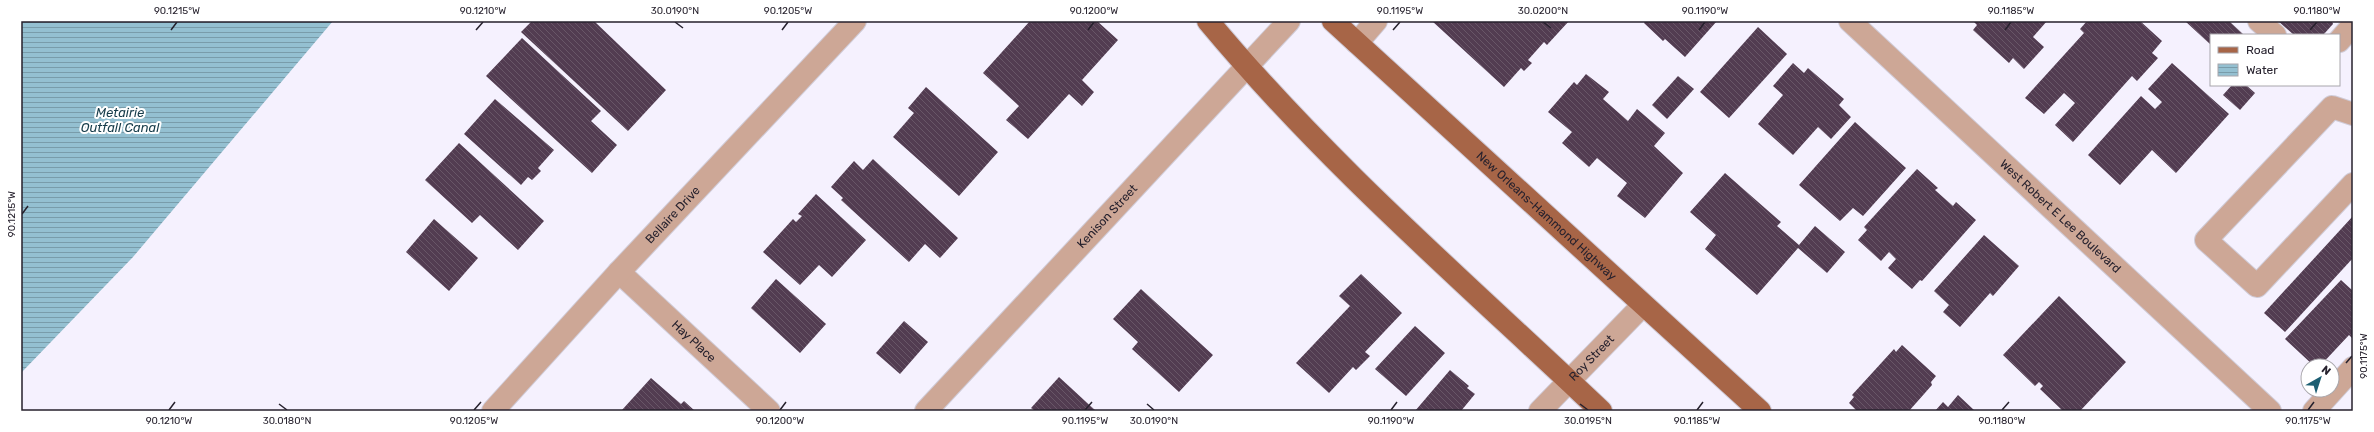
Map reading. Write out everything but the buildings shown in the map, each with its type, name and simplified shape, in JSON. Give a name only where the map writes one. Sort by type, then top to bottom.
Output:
[{"type":"main road","points":[[1208,21],[1246,67],[1318,143],[1401,225],[1601,411]]},
{"type":"main road","name":"New Orleans-Hammond Highway","points":[[1333,21],[1760,411]]},
{"type":"street","name":"Bellaire Drive","points":[[493,411],[619,272],[855,21]]},
{"type":"street","name":"Kenison Street","points":[[926,411],[1289,21]]},
{"type":"street","points":[[1357,43],[1376,21]]},
{"type":"street","name":"West Robert E Lee Boulevard","points":[[1850,21],[2270,411]]},
{"type":"street","points":[[2259,21],[2274,34]]},
{"type":"street","points":[[2340,40],[2353,25]]},
{"type":"street","points":[[2353,114],[2332,107],[2206,240],[2257,286],[2353,184]]},
{"type":"street","name":"Hay Place","points":[[619,272],[769,411]]},
{"type":"street","name":"Roy Street","points":[[1540,411],[1643,305]]},
{"type":"street","points":[[2314,411],[2353,368]]},
{"type":"water","name":"Metairie Outfall Canal","points":[[21,21],[333,21],[133,257],[21,373]]}]
